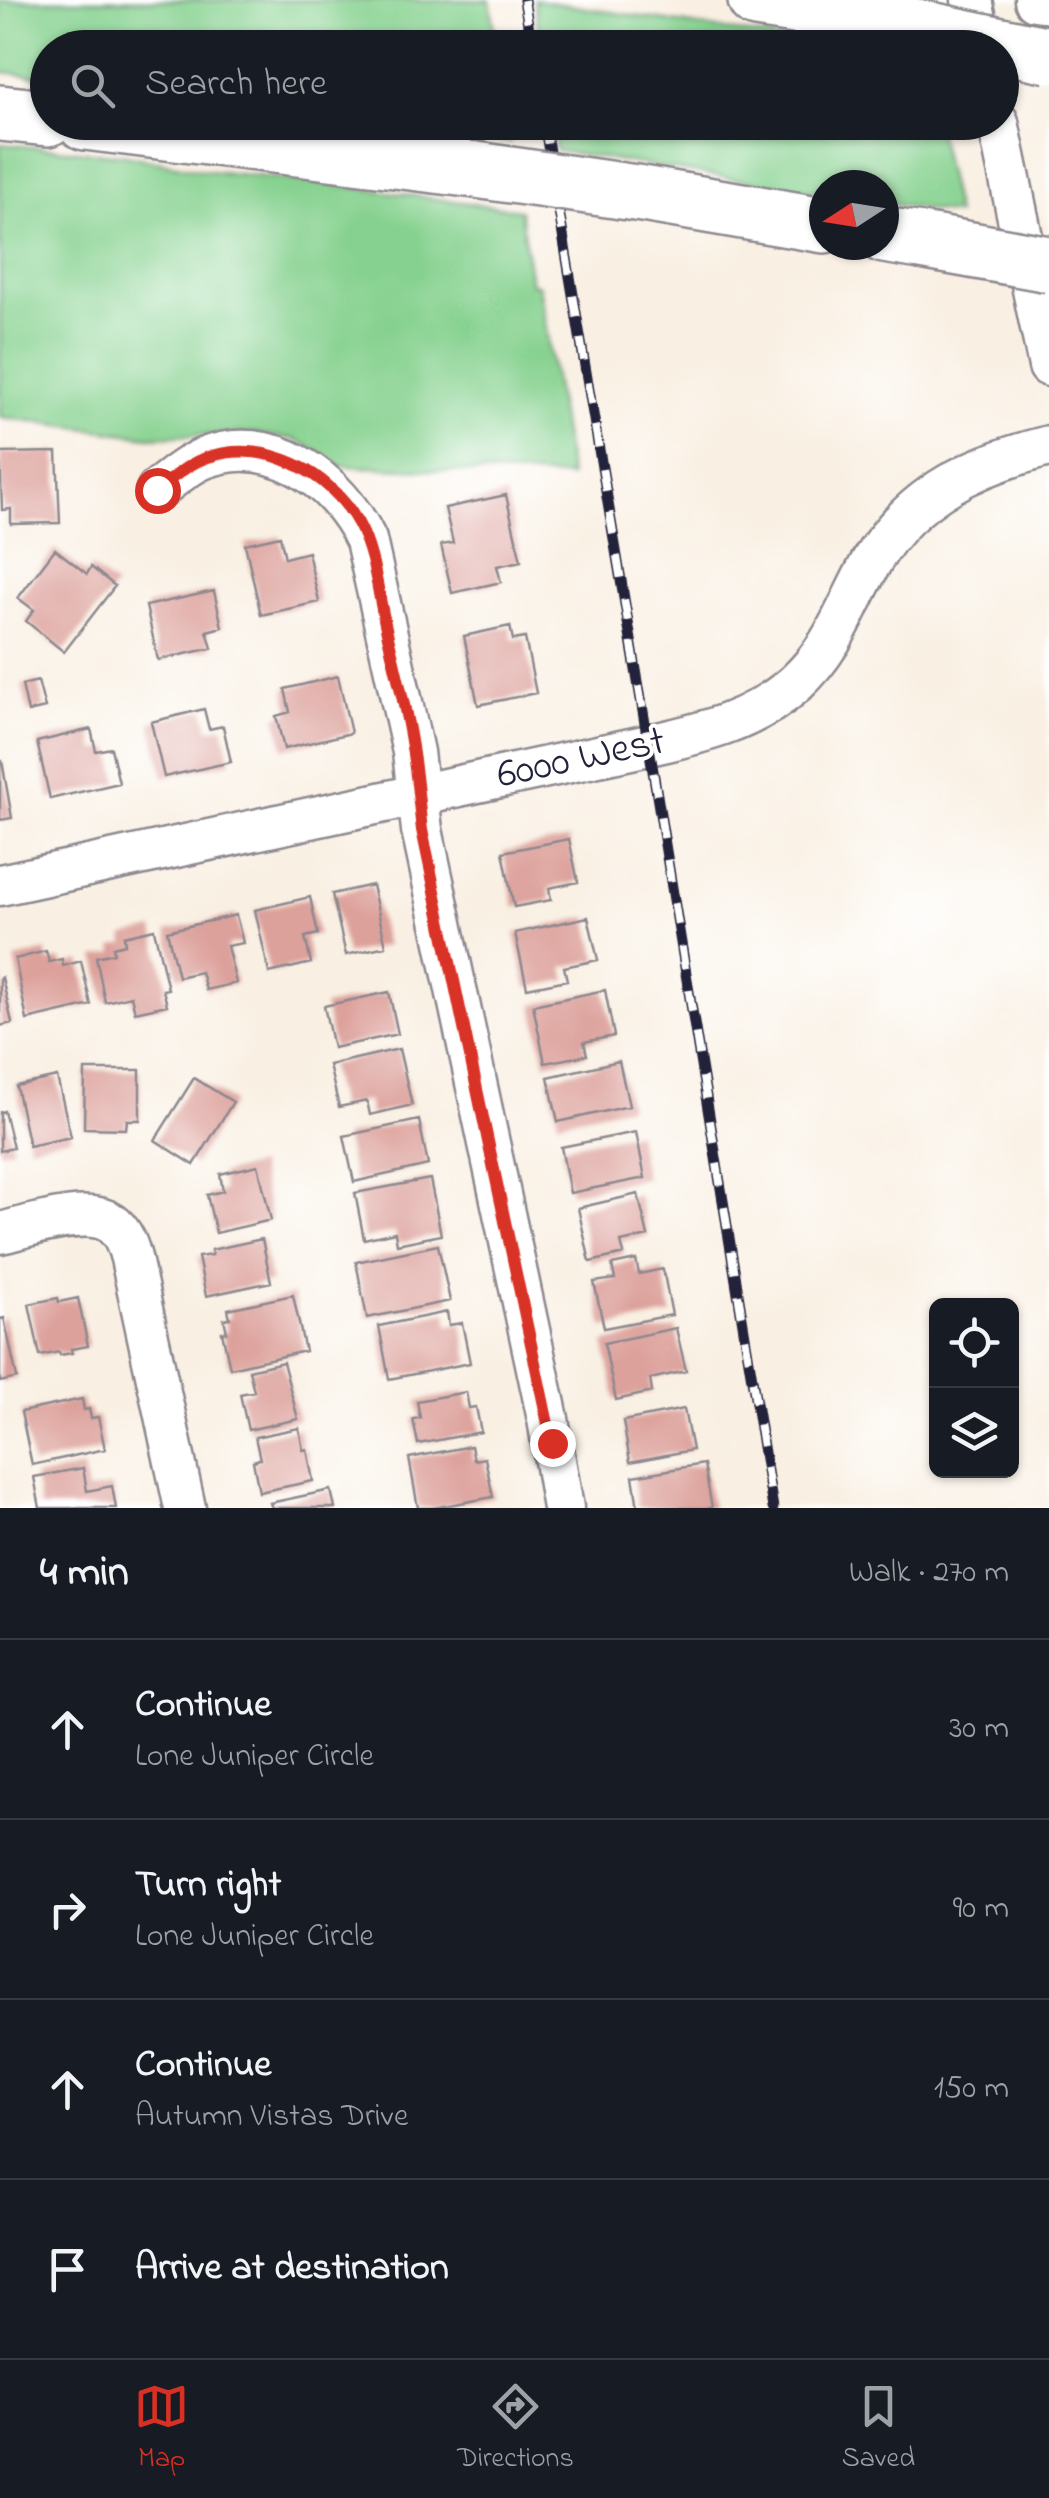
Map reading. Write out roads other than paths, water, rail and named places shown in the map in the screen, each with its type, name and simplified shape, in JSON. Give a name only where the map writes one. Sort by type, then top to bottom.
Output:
[{"type":"highway","points":[[756,0],[935,30]]},
{"type":"highway","points":[[1019,48],[1049,54]]},
{"type":"highway","points":[[0,113],[30,116]]},
{"type":"highway","points":[[231,140],[476,170],[809,222]]},
{"type":"highway","points":[[903,238],[1049,264]]},
{"type":"street","points":[[972,0],[978,30]]},
{"type":"street","points":[[1036,0],[1049,2]]},
{"type":"street","points":[[1002,140],[1049,366]]},
{"type":"street","name":"6000 West","points":[[0,884],[678,738],[752,714],[793,686],[828,647],[873,560],[910,512],[945,485],[980,467],[1049,446]]},
{"type":"street","points":[[157,490],[206,458],[235,452],[273,456],[321,480],[349,508],[366,540],[413,752],[422,830],[563,1508]]},
{"type":"street","points":[[0,1234],[76,1217],[111,1223],[120,1233],[131,1258],[185,1508]]},
{"type":"railway","points":[[524,0],[529,30]]},
{"type":"railway","points":[[547,140],[773,1508]]}]
